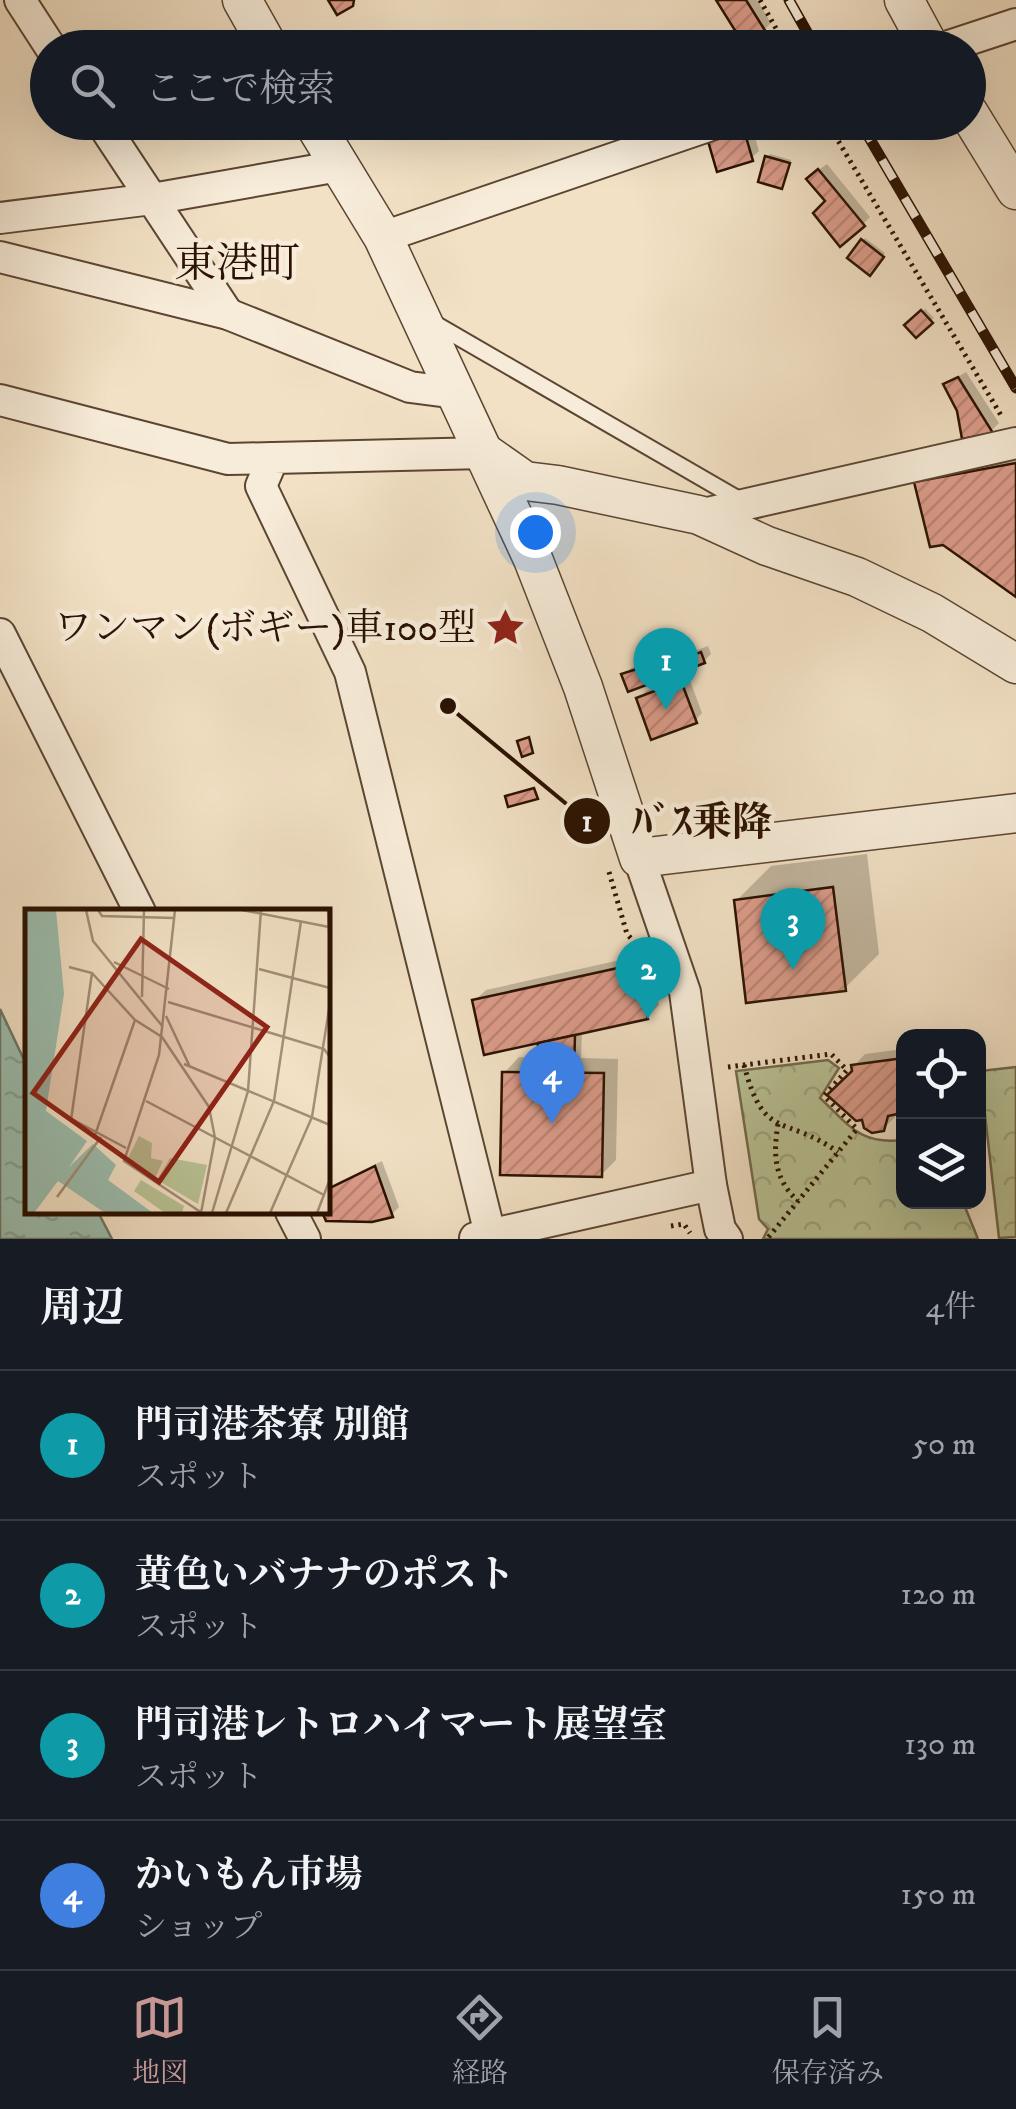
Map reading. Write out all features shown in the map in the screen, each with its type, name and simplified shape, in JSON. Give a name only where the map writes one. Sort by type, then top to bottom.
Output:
[{"type":"street","points":[[20,0],[39,30]]},
{"type":"street","points":[[242,0],[260,30]]},
{"type":"street","points":[[904,0],[920,30]]},
{"type":"street","points":[[986,34],[1016,24]]},
{"type":"street","points":[[113,140],[228,314]]},
{"type":"street","points":[[324,140],[383,237],[420,315],[533,558],[583,686],[622,859],[685,992],[710,1184],[720,1230],[727,1239]]},
{"type":"street","points":[[383,237],[667,140]]},
{"type":"street","points":[[985,140],[1016,190]]},
{"type":"street","points":[[0,218],[152,199],[339,166]]},
{"type":"street","points":[[0,256],[228,314],[410,386],[456,392]]},
{"type":"street","points":[[0,400],[228,459],[485,453],[526,481],[699,515],[768,546],[857,577],[932,613],[1016,664]]},
{"type":"street","points":[[699,515],[1011,434]]},
{"type":"street","points":[[272,458],[261,486],[350,672],[481,1236],[710,1184]]},
{"type":"street","points":[[0,634],[138,909]]},
{"type":"street","points":[[622,859],[1016,814]]},
{"type":"street","points":[[292,1214],[305,1239]]},
{"type":"lane","points":[[420,315],[748,504]]},
{"type":"path","points":[[760,0],[776,30]]},
{"type":"path","points":[[839,140],[1011,434]]},
{"type":"path","points":[[622,859],[627,934],[644,952]]},
{"type":"path","points":[[728,1067],[830,1054],[847,1070],[824,1096],[858,1128],[767,1239]]},
{"type":"path","points":[[744,1065],[752,1097],[761,1112],[778,1124],[810,1134],[838,1152]]},
{"type":"path","points":[[778,1124],[778,1174],[784,1188],[798,1201]]},
{"type":"green space","points":[[828,1060],[839,1068],[820,1098],[857,1131],[876,1139],[896,1140],[896,1209],[966,1209],[978,1239],[763,1239],[768,1229],[759,1219],[736,1071]]},
{"type":"green space","points":[[1016,1067],[1016,1237],[999,1238],[986,1124],[986,1070]]},
{"type":"water","points":[[0,1009],[25,1062],[25,1214],[99,1214],[112,1239],[0,1239]]},
{"type":"building","points":[[328,0],[354,0],[353,6],[337,15]]},
{"type":"building","points":[[716,0],[746,0],[765,30],[735,30]]},
{"type":"building","points":[[747,140],[753,161],[717,172],[708,141]]},
{"type":"building","points":[[765,156],[790,163],[782,189],[758,182]]},
{"type":"building","points":[[818,169],[865,226],[840,247],[813,213],[825,201],[806,179]]},
{"type":"building","points":[[861,239],[884,257],[870,276],[847,258]]},
{"type":"building","points":[[921,310],[933,323],[916,338],[904,325]]},
{"type":"building","points":[[958,377],[993,433],[962,439],[957,411],[943,384]]},
{"type":"building","points":[[1016,463],[1016,597],[943,545],[930,547],[914,482]]},
{"type":"building","points":[[679,643],[685,658],[701,652],[705,663],[628,692],[621,674],[654,668],[653,664],[646,668],[642,657]]},
{"type":"building","points":[[681,681],[697,723],[651,740],[636,698]]},
{"type":"building","points":[[529,737],[533,753],[522,757],[517,741]]},
{"type":"building","points":[[534,788],[538,799],[508,807],[505,796]]},
{"type":"building","points":[[833,887],[846,991],[746,1003],[734,900]]},
{"type":"building","points":[[636,964],[648,1019],[484,1055],[472,1000]]},
{"type":"building","points":[[575,1035],[574,1072],[537,1072],[538,1043]]},
{"type":"building","points":[[896,1059],[896,1114],[888,1116],[884,1131],[872,1133],[864,1128],[862,1120],[856,1121],[827,1095],[852,1071],[851,1065]]},
{"type":"building","points":[[502,1072],[604,1073],[602,1177],[500,1175]]},
{"type":"building","points":[[375,1166],[393,1217],[372,1222],[326,1221],[323,1214],[330,1214],[330,1188]]},
{"type":"railway","points":[[789,0],[806,30]]},
{"type":"railway","points":[[871,140],[1016,388]]},
{"type":"place","name":"ワンマン(ボギー)車100型","points":[[506,627]]},
{"type":"place","name":"ﾊﾞｽ乗降","points":[[448,706]]},
{"type":"place","name":"門司港茶寮 別館","points":[[666,710]]},
{"type":"place","name":"門司港レトロハイマート展望室","points":[[793,970]]},
{"type":"place","name":"黄色いバナナのポスト","points":[[648,1019]]},
{"type":"place","name":"かいもん市場","points":[[552,1124]]},
{"type":"district","name":"東港町","points":[[237,262]]}]
